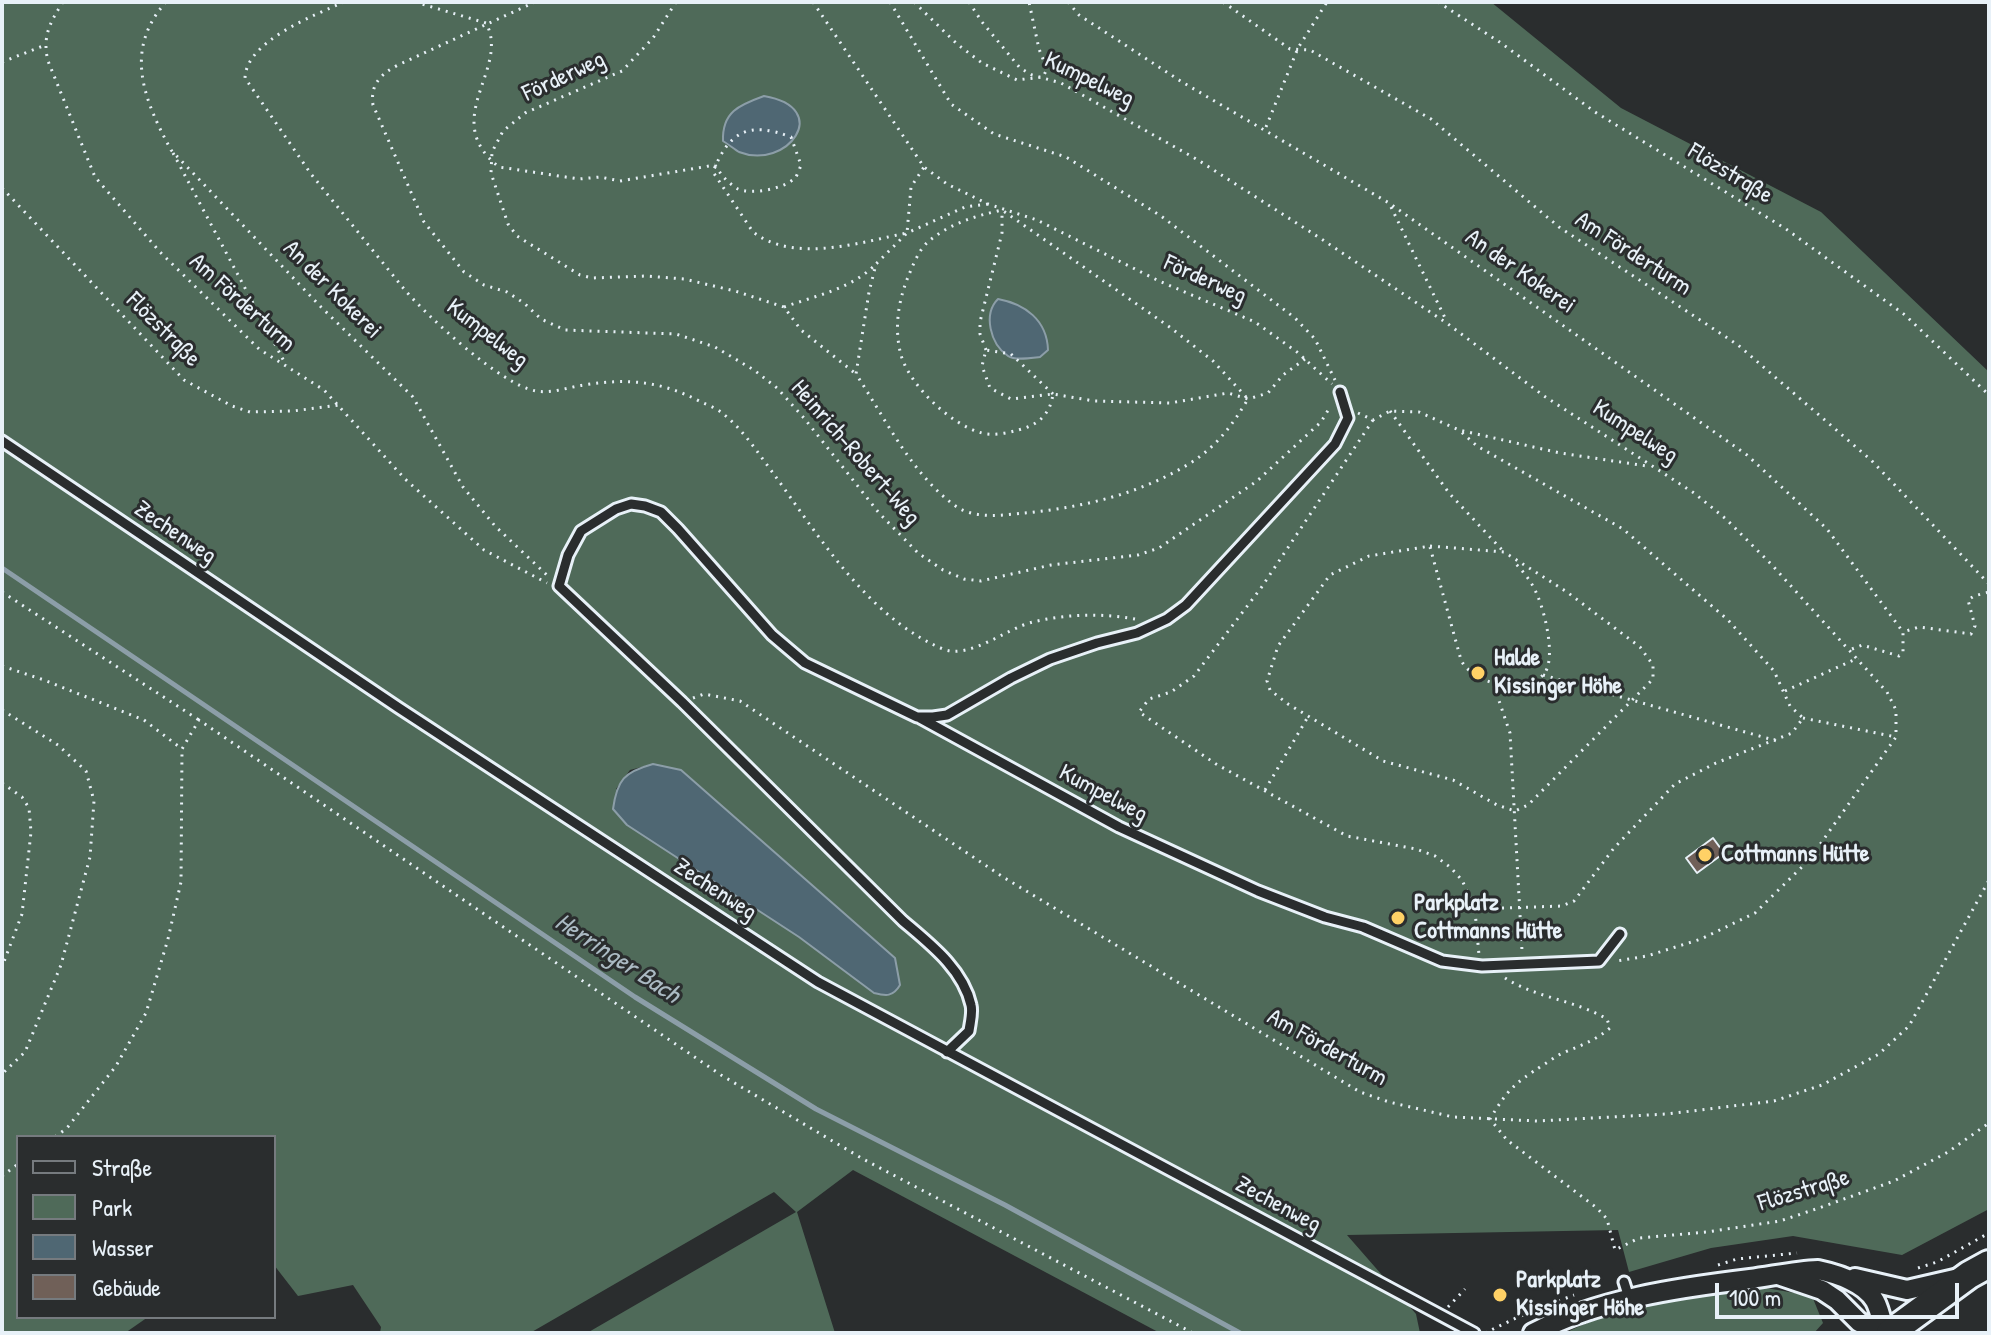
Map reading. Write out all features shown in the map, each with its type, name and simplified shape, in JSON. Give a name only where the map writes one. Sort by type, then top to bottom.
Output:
[{"type":"main road","points":[[1885,1333],[1979,1269]]},
{"type":"street","points":[[1533,1333],[1627,1290],[1818,1270],[1907,1290],[1979,1269]]},
{"type":"street","points":[[1834,1273],[1864,1289],[1874,1299],[1885,1333]]},
{"type":"street","points":[[1778,1275],[1822,1290],[1859,1322],[1885,1333]]},
{"type":"lane","points":[[917,717],[947,715],[1050,659],[1137,633],[1167,619],[1186,605],[1335,444],[1348,418],[1340,392]]},
{"type":"lane","name":"Zechenweg","points":[[2,441],[386,699],[818,982],[1474,1333]]},
{"type":"lane","name":"Kumpelweg","points":[[559,586],[568,555],[581,531],[616,509],[631,504],[645,506],[661,512],[742,604],[805,663],[917,717],[1119,827],[1258,891],[1325,917],[1363,927],[1442,961],[1482,966],[1599,961]]},
{"type":"lane","points":[[559,586],[682,702],[903,921],[936,949],[959,977],[972,1007],[969,1031],[947,1052]]},
{"type":"lane","points":[[1599,961],[1620,934]]},
{"type":"path","points":[[2,62],[44,46],[51,21],[63,2]]},
{"type":"path","name":"An der Kokerei","points":[[166,2],[147,30],[140,53],[145,93],[155,121],[171,150],[321,307],[413,397],[463,487],[495,526],[559,586]]},
{"type":"path","name":"Kumpelweg","points":[[344,2],[297,24],[268,42],[248,62],[245,78],[311,174],[411,297],[492,368],[519,386],[536,391],[551,392],[620,381],[645,382],[670,387],[722,413],[753,447],[862,591],[906,628],[946,651],[960,652],[1028,623],[1054,617],[1116,615],[1140,620],[1167,619]]},
{"type":"path","points":[[415,2],[486,23],[493,36],[493,49],[476,101],[474,124],[478,140],[491,161],[499,167],[579,179],[600,177],[620,181],[715,165]]},
{"type":"path","name":"Heinrich-Robert-Weg","points":[[535,2],[382,74],[372,94],[373,105],[424,222],[464,272],[484,285],[507,292],[541,319],[565,330],[676,334],[715,347],[754,370],[777,388],[804,418],[879,513],[918,553],[943,570],[964,579],[981,581],[1051,565],[1138,555],[1159,548],[1257,481],[1321,422],[1340,392]]},
{"type":"path","name":"Förderweg","points":[[491,161],[498,137],[525,113],[622,71],[653,38],[676,2]]},
{"type":"path","name":"Förderweg","points":[[813,2],[924,167],[947,184],[988,204],[1037,220],[1159,281],[1255,322],[1305,359],[1359,413],[1373,420]]},
{"type":"path","points":[[890,2],[951,104],[994,134],[1066,157],[1161,216],[1295,318],[1315,339],[1340,392]]},
{"type":"path","points":[[914,2],[957,44],[982,63],[1017,80],[1043,77],[1047,69],[1039,49],[1029,2]]},
{"type":"path","name":"Kumpelweg","points":[[969,2],[1020,68],[1061,83],[1198,160],[1448,324],[1544,396],[1649,467],[1694,493],[1726,519],[1851,649],[1887,692],[1896,710],[1896,737]]},
{"type":"path","name":"An der Kokerei","points":[[1068,2],[1079,15],[1182,82],[1389,203],[1747,455],[1827,529],[1903,632]]},
{"type":"path","name":"Am Förderturm","points":[[1223,2],[1290,49],[1310,50],[1431,119],[1559,227],[1738,345],[1871,460],[1989,584]]},
{"type":"path","points":[[1265,129],[1298,48],[1327,2]]},
{"type":"path","name":"Flözstraße","points":[[1438,2],[1501,43],[1595,112],[1786,229],[1905,315],[1989,395]]},
{"type":"path","name":"Am Förderturm","points":[[44,46],[95,177],[160,252],[259,349],[324,390],[405,479],[484,550],[537,580],[559,586]]},
{"type":"path","points":[[715,165],[722,177],[742,191],[770,189],[787,183],[797,177],[801,165],[791,137],[751,129],[734,137],[721,151],[715,165],[713,172],[753,232],[763,239],[791,246],[821,248],[907,233],[965,207],[988,204]]},
{"type":"path","points":[[171,150],[288,369]]},
{"type":"path","points":[[491,161],[491,173],[508,224],[517,236],[580,275],[609,279],[646,276],[684,279],[784,307],[801,330],[856,374],[924,477],[956,507],[993,516],[1078,507],[1152,484],[1214,445],[1228,432],[1248,399]]},
{"type":"path","points":[[784,307],[862,278],[907,233],[911,187],[924,167]]},
{"type":"path","name":"Flözstraße","points":[[2,188],[184,380],[232,406],[250,412],[340,405]]},
{"type":"path","points":[[1389,203],[1448,324]]},
{"type":"path","points":[[1002,210],[1002,233],[980,322],[980,334],[986,350],[982,366],[990,388],[1011,399],[1053,394],[1094,401],[1170,403],[1228,393],[1248,399],[1268,393],[1283,375],[1305,359]]},
{"type":"path","points":[[1053,394],[1051,410],[1033,426],[1002,434],[982,433],[934,405],[901,357],[897,328],[901,296],[913,265],[927,242],[967,218],[1002,210],[1171,328],[1213,361],[1248,399]]},
{"type":"path","points":[[856,374],[876,264]]},
{"type":"path","points":[[986,350],[1011,354],[1053,394]]},
{"type":"path","points":[[1482,966],[1475,909],[1462,880],[1450,867],[1435,856],[1416,849],[1347,836],[1216,764],[1139,712],[1149,699],[1171,692],[1194,676],[1261,588],[1373,420],[1390,411],[1419,412],[1459,430],[1560,453],[1649,467]]},
{"type":"path","points":[[1390,411],[1449,493],[1523,571],[1538,596],[1546,621],[1550,662],[1543,675],[1523,685],[1494,686]]},
{"type":"path","points":[[1459,430],[1477,446],[1623,529],[1728,620],[1774,671],[1790,706],[1803,718],[1896,737],[1809,860],[1755,913],[1688,943],[1647,956],[1599,961]]},
{"type":"path","points":[[1504,552],[1430,546],[1369,556],[1330,575],[1278,646],[1268,673],[1270,690],[1383,761],[1453,780],[1497,805],[1515,811],[1528,805],[1653,679],[1653,665],[1640,647],[1567,592],[1511,558]]},
{"type":"path","points":[[1430,546],[1461,660],[1494,686],[1510,733],[1522,966]]},
{"type":"path","points":[[2,592],[199,720],[721,1075],[863,1159],[1193,1333]]},
{"type":"path","points":[[1851,649],[1862,645],[1899,656],[1903,653],[1903,632],[1919,627],[1971,634],[1975,626],[1968,600],[1989,592]]},
{"type":"path","points":[[1785,691],[1858,658]]},
{"type":"path","points":[[2,666],[144,720],[182,749]]},
{"type":"path","points":[[1543,675],[1777,741]]},
{"type":"path","name":"Am Förderturm","points":[[682,702],[704,694],[740,701],[1003,877],[1360,1092],[1453,1117],[1581,1119],[1667,1114],[1774,1101],[1822,1085],[1879,1054],[1909,1026],[1989,880]]},
{"type":"path","points":[[2,710],[58,745],[86,771],[94,801],[90,857],[61,965],[25,1052],[2,1074]]},
{"type":"path","points":[[1265,790],[1309,715]]},
{"type":"path","points":[[1475,909],[1562,906],[1574,901],[1614,848],[1675,784],[1716,763],[1777,741],[1792,733],[1803,718]]},
{"type":"path","points":[[58,1135],[67,1128],[116,1066],[146,1013],[181,882],[182,749],[199,720]]},
{"type":"path","points":[[2,783],[22,797],[29,808],[31,832],[22,914],[2,967]]},
{"type":"path","points":[[1490,1119],[1508,1090],[1523,1076],[1562,1052],[1581,1047],[1610,1028],[1607,1019],[1593,1010],[1520,988],[1500,975],[1498,965]]},
{"type":"path","name":"Flözstraße","points":[[1490,1119],[1507,1140],[1597,1208],[1607,1219],[1615,1250],[1639,1238],[1780,1221],[1819,1208],[1894,1181],[1948,1152],[1989,1123]]},
{"type":"path","points":[[1915,1269],[1937,1262],[1989,1233]]},
{"type":"path","points":[[1441,1315],[1465,1289]]},
{"type":"green space","points":[[2,2],[1491,2],[1621,108],[1821,212],[1989,372],[1989,1209],[1902,1255],[1793,1236],[1711,1248],[1629,1272],[1618,1230],[1347,1235],[1416,1314],[1420,1333],[1160,1333],[853,1170],[797,1212],[835,1333],[587,1333],[796,1212],[774,1192],[530,1333],[380,1333],[381,1327],[353,1285],[298,1296],[276,1268],[276,1135],[16,1135],[16,1319],[145,1319],[125,1333],[2,1333]],"holes":[[[653,764],[878,943],[874,993],[799,937],[616,789],[630,770]]]},
{"type":"green space","points":[[1766,1288],[1812,1296],[1823,1323],[1814,1333],[1565,1333],[1613,1314],[1638,1308]]},
{"type":"water","points":[[764,96],[785,103],[796,112],[800,124],[796,136],[773,153],[757,156],[739,152],[723,141],[725,123],[734,111]]},
{"type":"water","points":[[998,299],[1025,309],[1039,322],[1047,339],[1048,350],[1040,357],[1011,358],[1002,351],[993,337],[990,320],[993,305]]},
{"type":"water","points":[[653,764],[681,770],[895,958],[900,985],[895,992],[889,995],[874,993],[799,937],[627,825],[613,809],[617,791],[629,774]]},
{"type":"building","name":"Cottmanns Hütte","points":[[1713,838],[1724,853],[1697,873],[1686,858]]},
{"type":"waterway","name":"Herringer Bach","points":[[2,568],[635,997],[816,1109],[1005,1205],[1240,1333]]},
{"type":"place","name":"Halde Kissinger Höhe","points":[[1478,673]]},
{"type":"place","name":"Cottmanns Hütte","points":[[1705,855]]},
{"type":"place","name":"Parkplatz Cottmanns Hütte","points":[[1398,918]]},
{"type":"place","name":"Parkplatz Kissinger Höhe","points":[[1500,1295]]}]
